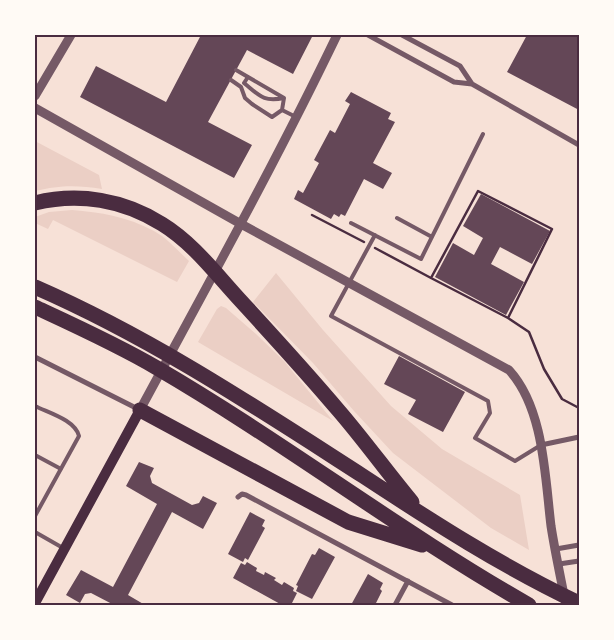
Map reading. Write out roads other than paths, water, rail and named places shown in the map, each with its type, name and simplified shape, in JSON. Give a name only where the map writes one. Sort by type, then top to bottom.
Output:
[{"type":"highway","points":[[35,203],[55,199],[92,199],[126,207],[163,224],[197,253],[257,318],[339,412],[420,513]]},
{"type":"highway","points":[[35,287],[144,339],[218,383],[496,560],[579,603]]},
{"type":"highway","points":[[35,307],[114,344],[210,400],[440,551],[529,605]]},
{"type":"highway","points":[[140,410],[348,522],[440,551]]},
{"type":"main road","points":[[35,603],[140,410]]},
{"type":"street","points":[[35,96],[71,35]]},
{"type":"street","points":[[35,357],[140,410],[241,224],[336,35]]},
{"type":"street","points":[[368,35],[454,82],[472,84],[579,145]]},
{"type":"street","points":[[402,35],[460,66],[472,84]]},
{"type":"street","points":[[35,108],[241,224],[501,364],[515,376],[534,416],[541,445],[558,564],[566,605]]},
{"type":"street","points":[[541,445],[579,437]]},
{"type":"street","points":[[238,497],[242,494],[246,495],[452,605]]},
{"type":"street","points":[[556,549],[579,545]]},
{"type":"street","points":[[558,564],[579,561]]},
{"type":"street","points":[[395,605],[408,581]]},
{"type":"lane","points":[[236,70],[284,98]]},
{"type":"lane","points":[[248,77],[243,85],[245,98],[272,117],[282,110],[284,98]]},
{"type":"lane","points":[[231,80],[269,100],[284,98]]},
{"type":"lane","points":[[282,110],[296,117]]},
{"type":"lane","points":[[351,223],[421,259],[483,134]]},
{"type":"lane","points":[[397,218],[432,237]]},
{"type":"lane","points":[[375,236],[331,316],[488,401],[490,413],[476,438],[515,461],[541,445]]},
{"type":"lane","points":[[35,406],[71,424],[77,429],[79,436],[35,516]]},
{"type":"lane","points":[[35,455],[61,469]]},
{"type":"lane","points":[[35,532],[65,549]]}]
